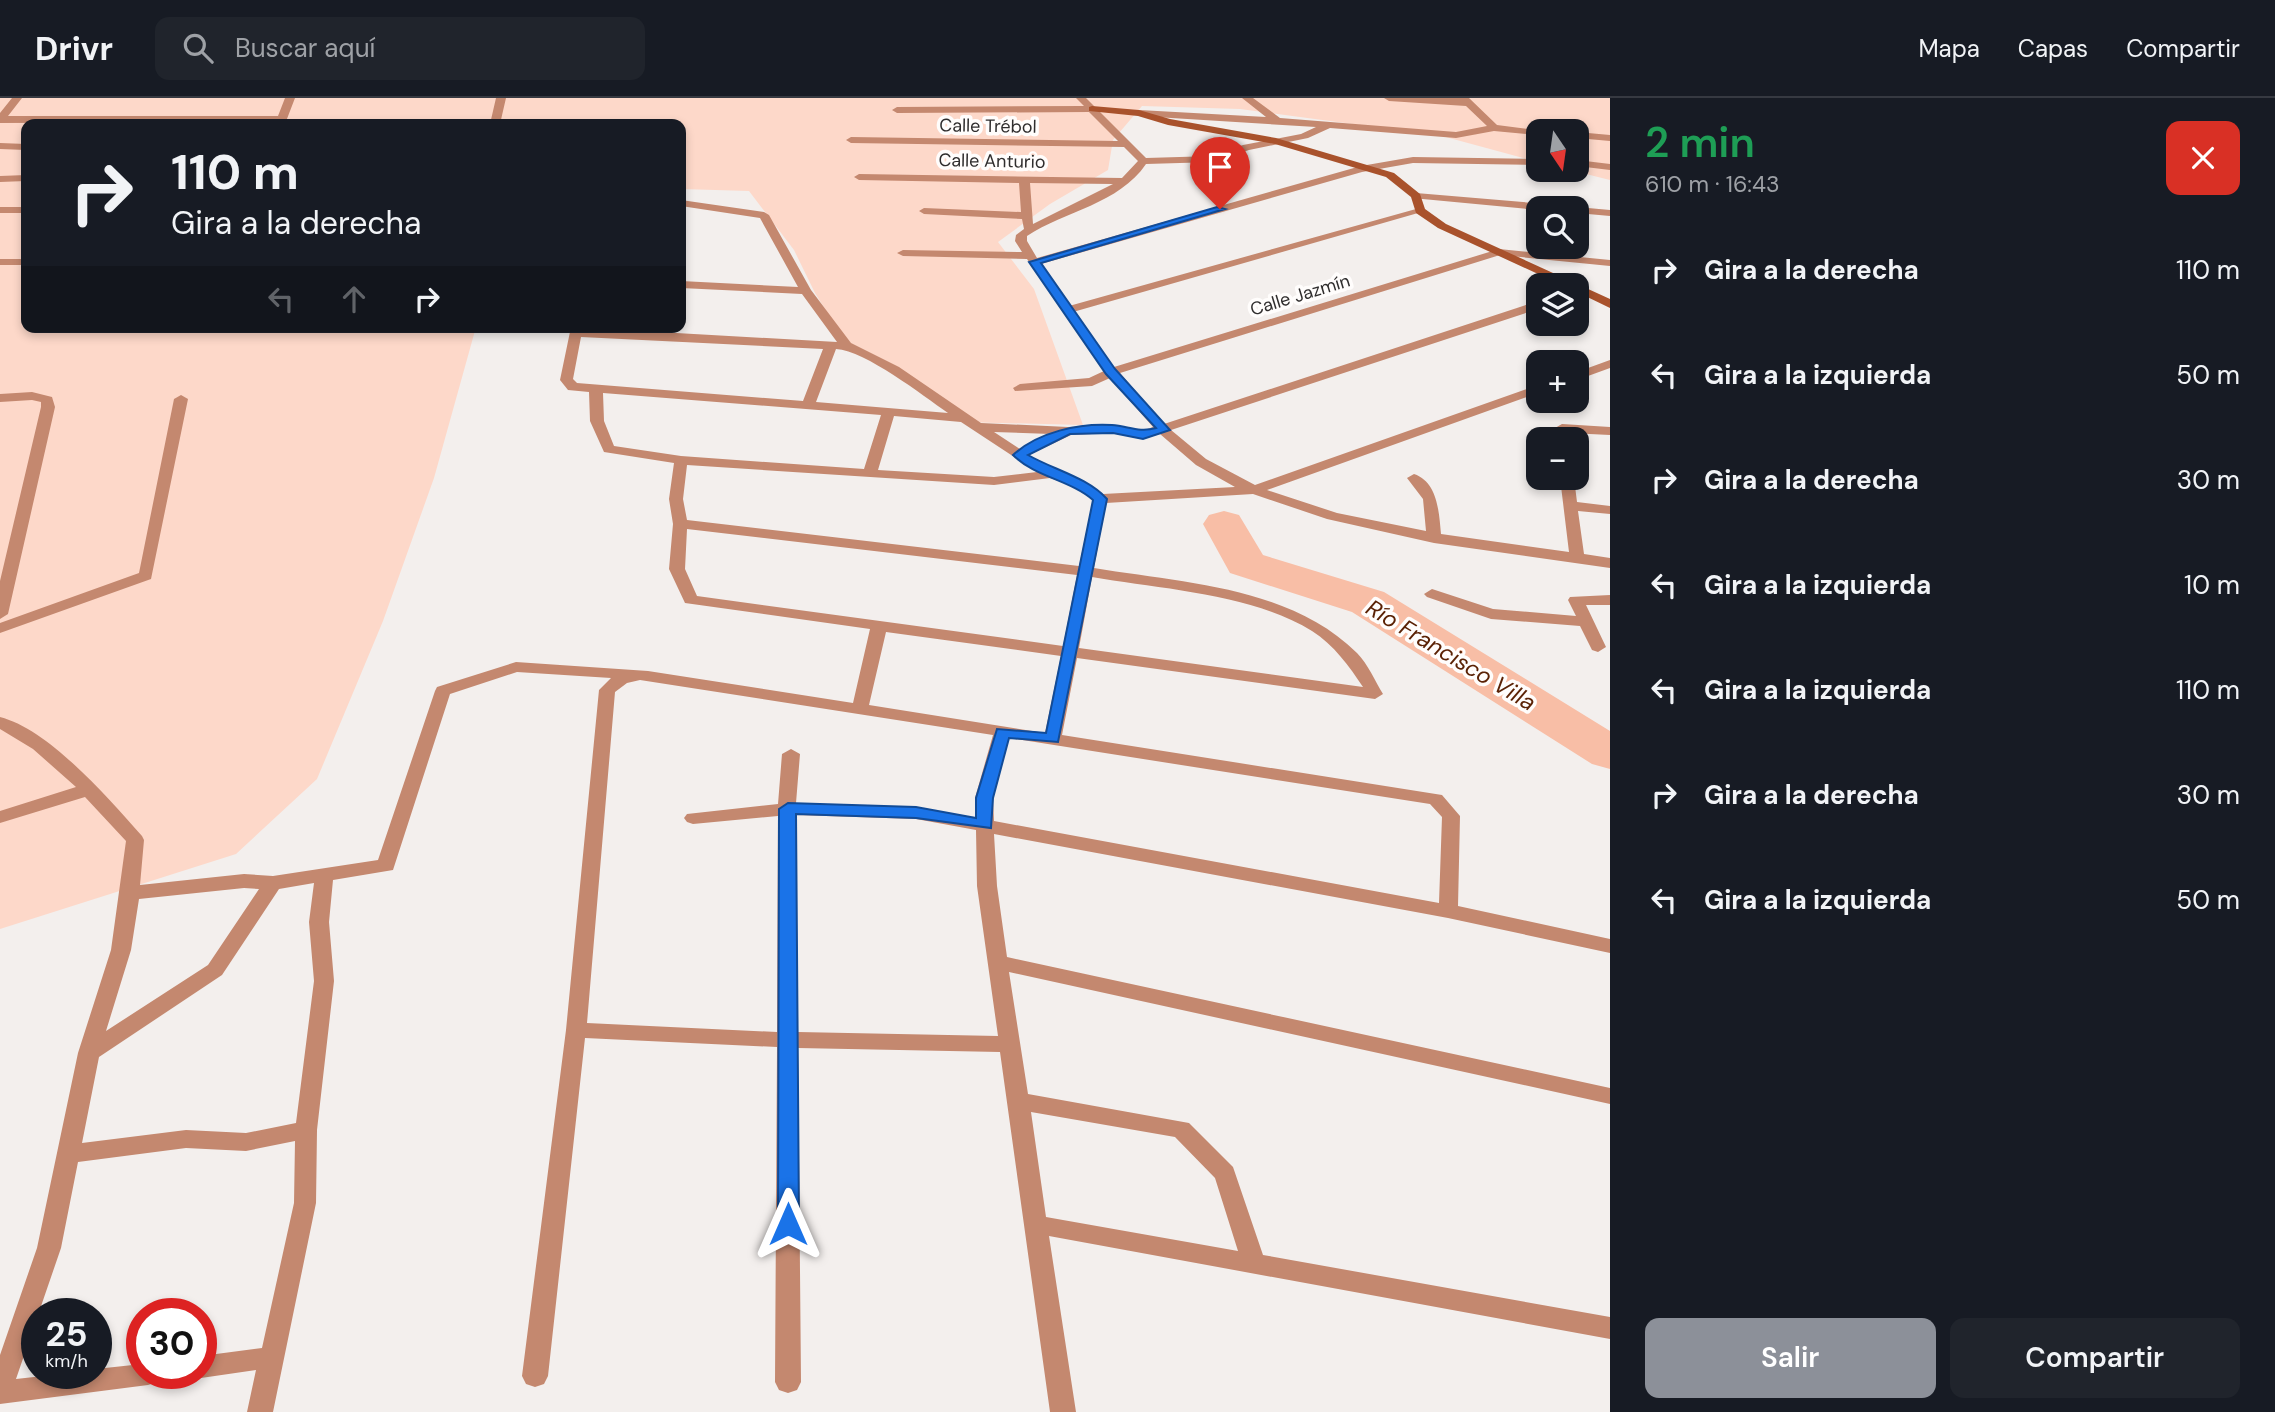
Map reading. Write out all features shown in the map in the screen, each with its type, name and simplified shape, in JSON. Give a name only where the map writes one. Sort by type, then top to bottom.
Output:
[{"type":"street","points":[[1,120],[17,98]]},
{"type":"street","points":[[282,119],[290,98]]},
{"type":"street","points":[[496,119],[500,98]]},
{"type":"street","points":[[1082,98],[1098,105],[1125,144],[1143,161],[1214,159],[1247,147],[1304,136],[1331,125]]},
{"type":"street","points":[[1150,98],[1168,114]]},
{"type":"street","points":[[1247,98],[1304,136]]},
{"type":"street","points":[[1388,98],[1467,101],[1494,128]]},
{"type":"street","points":[[897,110],[1098,105],[1168,122],[1276,141],[1390,176],[1416,196],[1526,205]]},
{"type":"street","points":[[1139,113],[1456,135],[1494,128],[1526,131]]},
{"type":"street","points":[[1,120],[21,120]]},
{"type":"street","points":[[1589,136],[1610,138]]},
{"type":"street","name":"Calle Trébol","points":[[851,140],[1125,144]]},
{"type":"street","points":[[0,146],[21,147]]},
{"type":"street","points":[[903,253],[1032,259],[1361,169],[1413,160],[1526,162]]},
{"type":"street","points":[[1143,161],[1125,181],[1028,231],[1021,241],[1111,372],[1164,430],[1200,462],[1253,490],[1350,523],[1434,539],[1610,563]]},
{"type":"street","points":[[1589,164],[1610,167]]},
{"type":"street","name":"Calle Anturio","points":[[859,177],[1125,181]]},
{"type":"street","points":[[0,178],[21,178]]},
{"type":"street","points":[[1024,178],[1028,231]]},
{"type":"street","points":[[1416,196],[1420,211],[1442,226],[1542,273]]},
{"type":"street","points":[[686,204],[764,215],[806,291],[847,346]]},
{"type":"street","points":[[0,210],[21,210]]},
{"type":"street","points":[[924,211],[1027,216]]},
{"type":"street","points":[[1068,310],[1420,211]]},
{"type":"street","points":[[1589,211],[1610,213]]},
{"type":"street","points":[[1499,253],[1610,263]]},
{"type":"street","name":"Calle Jazmín","points":[[1020,388],[1092,382],[1111,372],[1499,253]]},
{"type":"street","points":[[0,262],[21,262]]},
{"type":"street","points":[[686,285],[806,291]]},
{"type":"street","points":[[1589,294],[1610,304]]},
{"type":"street","points":[[576,333],[566,380],[573,387],[596,391],[637,390],[889,411],[1068,431],[1113,429],[1143,435],[1526,309]]},
{"type":"street","points":[[628,333],[847,346],[894,370],[1019,455],[1051,474],[1084,485],[1100,499],[1253,490],[1526,393]]},
{"type":"street","points":[[808,405],[831,345]]},
{"type":"street","points":[[1589,372],[1610,364]]},
{"type":"street","points":[[596,391],[597,421],[609,449],[681,460],[994,481],[1051,474]]},
{"type":"street","points":[[0,398],[32,396],[47,400],[48,407],[0,614]]},
{"type":"street","points":[[0,628],[146,576],[181,398]]},
{"type":"street","points":[[870,473],[889,411]]},
{"type":"street","points":[[1589,430],[1610,431]]},
{"type":"street","points":[[1019,455],[1068,431]]},
{"type":"street","points":[[680,524],[1083,571],[1251,599],[1318,628],[1353,658],[1376,694],[691,600],[677,569],[680,524],[676,499],[681,460]]},
{"type":"street","points":[[1414,478],[1430,499],[1434,539]]},
{"type":"street","points":[[1568,490],[1577,557]]},
{"type":"street","points":[[1053,738],[1083,571],[1100,499]]},
{"type":"street","points":[[1570,506],[1610,510]]},
{"type":"street","points":[[1432,594],[1491,614],[1586,621]]},
{"type":"street","points":[[1598,647],[1576,600],[1610,600]]},
{"type":"street","points":[[860,710],[880,626]]},
{"type":"street","points":[[130,893],[244,881],[273,883],[386,866],[443,691],[516,667],[648,676],[1436,799],[1451,816],[1448,911]]},
{"type":"street","points":[[535,1376],[576,1030],[607,690],[622,678],[648,676]]},
{"type":"street","points":[[0,722],[24,733],[90,789],[135,841],[121,950],[89,1053],[49,1248],[0,1392],[126,1377]]},
{"type":"street","points":[[1002,733],[984,798],[986,886],[1063,1412]]},
{"type":"street","points":[[788,1382],[788,809],[791,754]]},
{"type":"street","points":[[0,817],[90,789]]},
{"type":"street","points":[[693,818],[788,809],[916,813],[1448,911],[1610,946]]},
{"type":"street","points":[[260,1412],[305,1203],[306,1130],[324,981],[318,922],[324,877]]},
{"type":"street","points":[[89,1053],[215,970],[273,883]]},
{"type":"street","points":[[999,962],[1610,1096]]},
{"type":"street","points":[[576,1030],[788,1040],[1010,1044]]},
{"type":"street","points":[[1018,1101],[1181,1129],[1225,1173],[1254,1264]]},
{"type":"street","points":[[67,1154],[186,1139],[246,1142],[306,1130]]},
{"type":"street","points":[[1034,1224],[1610,1328]]},
{"type":"street","points":[[217,1365],[272,1357]]},
{"type":"shaded area","points":[[0,98],[1610,98],[1610,180],[1589,175],[1589,119],[1526,119],[1526,159],[1442,136],[1240,109],[1142,106],[1113,140],[1108,170],[1050,204],[998,242],[1034,289],[1083,425],[961,422],[896,372],[846,343],[815,293],[794,250],[749,191],[686,189],[686,119],[21,119],[21,333],[474,333],[434,478],[383,621],[317,779],[236,854],[0,929]]},
{"type":"waterway","name":"Río Francisco Villa","points":[[1224,524],[1246,564],[1368,602],[1610,753]]},
{"type":"route","points":[[788,1224],[788,809],[916,813],[985,825],[984,798],[1002,733],[1053,738],[1083,571],[1100,499],[1084,485],[1051,474],[1019,455],[1068,431],[1113,429],[1143,435],[1164,430],[1111,372],[1034,262],[1220,209]]}]
